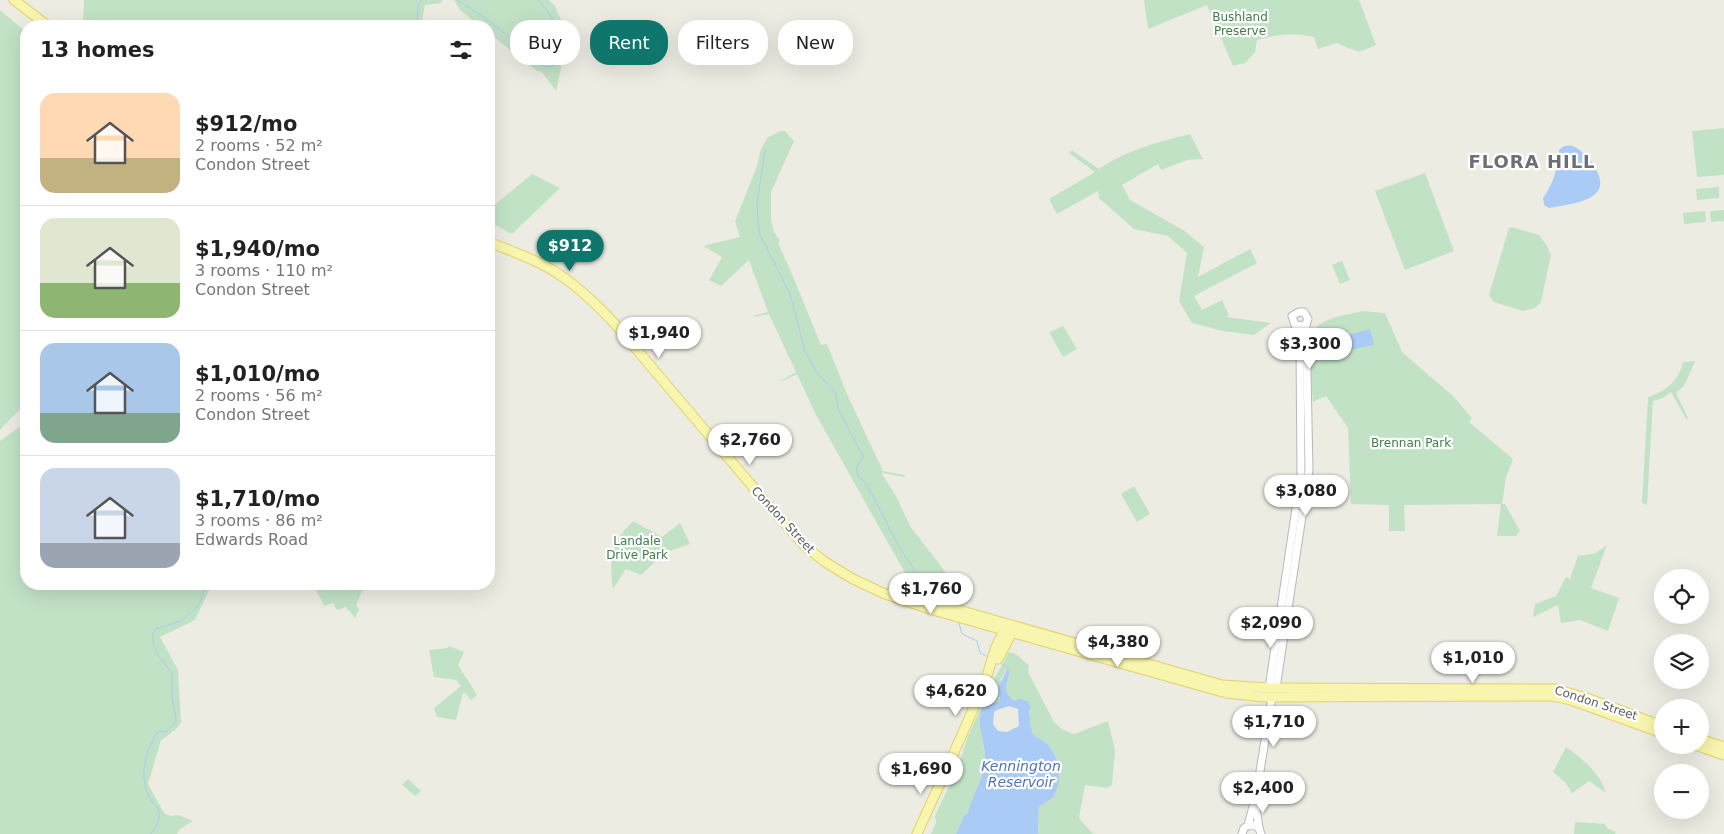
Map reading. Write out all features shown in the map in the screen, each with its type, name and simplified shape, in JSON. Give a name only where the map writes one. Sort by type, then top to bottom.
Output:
[{"type":"main road","points":[[14,0],[40,20]]},
{"type":"main road","name":"Condon Street","points":[[495,245],[562,276],[583,293],[615,324],[765,502],[806,547],[825,562],[853,579],[1011,630],[1079,648],[1217,692],[1241,696],[1289,688],[1355,688],[1491,692],[1544,696],[1562,698],[1654,730]]},
{"type":"main road","name":"Condon Street","points":[[495,251],[550,274],[583,293]]},
{"type":"main road","points":[[917,834],[986,678],[1011,630]]},
{"type":"main road","points":[[1355,688],[1358,692],[1377,696]]},
{"type":"main road","name":"Condon Street","points":[[1272,691],[1377,696],[1547,688],[1565,691],[1654,723]]},
{"type":"main road","points":[[1709,744],[1724,747]]},
{"type":"main road","points":[[1709,747],[1724,755]]},
{"type":"street","points":[[1242,834],[1244,828],[1248,825],[1256,796],[1301,470],[1300,347],[1292,316],[1303,311],[1307,316],[1309,470],[1280,665],[1272,691]]},
{"type":"street","points":[[1295,324],[1300,326],[1306,324]]},
{"type":"street","points":[[1280,665],[1282,679],[1289,688]]},
{"type":"street","points":[[1256,796],[1256,816],[1260,831]]},
{"type":"street","points":[[1248,825],[1254,824],[1260,831]]},
{"type":"green space","points":[[84,0],[442,0],[441,3],[425,5],[422,20],[83,20]]},
{"type":"green space","points":[[454,0],[549,0],[555,6],[561,20],[510,20],[510,50],[495,38],[495,20],[472,20],[460,10]]},
{"type":"green space","name":"Bushland Preserve","points":[[1144,0],[1359,0],[1376,45],[1359,52],[1336,43],[1318,49],[1314,37],[1278,35],[1257,40],[1255,52],[1245,63],[1233,66],[1207,5],[1148,29]]},
{"type":"green space","points":[[0,10],[20,27],[20,409],[0,430]]},
{"type":"green space","points":[[529,65],[562,65],[556,91],[542,72],[537,71]]},
{"type":"green space","points":[[1724,128],[1724,175],[1697,177],[1692,131]]},
{"type":"green space","points":[[780,131],[785,131],[794,141],[771,192],[771,220],[774,232],[780,241],[778,243],[821,345],[827,344],[847,394],[883,471],[905,475],[904,477],[882,474],[896,496],[910,526],[947,574],[956,594],[961,600],[952,603],[914,589],[815,413],[797,374],[780,382],[796,372],[769,314],[753,317],[768,312],[749,260],[721,286],[709,280],[722,257],[703,246],[740,237],[735,221],[756,169],[761,149],[767,138]]},
{"type":"green space","points":[[1190,134],[1203,159],[1187,160],[1161,170],[1158,164],[1122,185],[1130,200],[1183,230],[1204,247],[1198,277],[1250,249],[1257,263],[1194,296],[1202,310],[1222,300],[1229,315],[1226,317],[1271,323],[1254,335],[1223,331],[1192,323],[1179,301],[1187,253],[1168,236],[1134,229],[1099,198],[1098,191],[1057,214],[1049,199],[1095,172],[1069,153],[1072,150],[1099,169],[1131,152]]},
{"type":"green space","points":[[1425,173],[1454,251],[1405,270],[1375,191]]},
{"type":"green space","points":[[532,174],[560,188],[512,234],[495,225],[495,205]]},
{"type":"green space","points":[[1719,187],[1719,198],[1697,200],[1696,189]]},
{"type":"green space","points":[[1724,210],[1724,221],[1711,222],[1710,211]]},
{"type":"green space","points":[[1705,211],[1706,222],[1684,224],[1683,213]]},
{"type":"green space","points":[[1512,227],[1539,235],[1551,255],[1541,302],[1535,308],[1523,311],[1494,302],[1489,295],[1509,228]]},
{"type":"green space","points":[[1342,261],[1350,280],[1340,284],[1332,265]]},
{"type":"green space","name":"Brennan Park","points":[[1362,311],[1385,313],[1402,352],[1453,396],[1472,418],[1469,422],[1513,459],[1506,478],[1502,504],[1505,504],[1520,531],[1516,536],[1497,536],[1501,504],[1404,505],[1405,531],[1389,531],[1389,505],[1351,504],[1348,428],[1326,396],[1313,402],[1311,351],[1314,332],[1318,326],[1333,318]]},
{"type":"green space","points":[[1063,326],[1077,349],[1063,357],[1049,332]]},
{"type":"green space","points":[[1695,361],[1684,386],[1676,393],[1688,418],[1686,419],[1671,392],[1663,398],[1653,401],[1647,505],[1642,503],[1648,397],[1665,389],[1675,380],[1683,362]]},
{"type":"green space","points":[[20,427],[20,590],[209,590],[195,620],[160,637],[178,670],[181,723],[174,731],[161,740],[148,784],[164,813],[170,816],[178,815],[193,821],[180,829],[177,834],[0,834],[0,441]]},
{"type":"green space","points":[[1134,486],[1150,514],[1137,522],[1121,494]]},
{"type":"green space","name":"Landale Drive Park","points":[[633,521],[662,537],[680,523],[690,544],[664,553],[641,575],[626,569],[613,589],[611,569],[613,552],[620,536]]},
{"type":"green space","points":[[1607,545],[1591,588],[1619,598],[1608,631],[1580,620],[1561,623],[1558,605],[1533,617],[1535,604],[1556,596],[1566,577],[1570,579],[1578,556],[1596,553]]},
{"type":"green space","points":[[316,590],[363,590],[356,606],[359,609],[355,618],[346,607],[337,610],[333,603],[324,606]]},
{"type":"green space","points":[[449,646],[464,652],[458,665],[477,695],[471,700],[463,693],[456,720],[437,717],[434,708],[461,686],[456,680],[434,677],[429,650],[447,648]]},
{"type":"green space","points":[[1009,652],[1016,654],[1029,666],[1028,672],[1054,722],[1063,730],[1074,734],[1108,721],[1115,750],[1112,785],[1107,788],[1085,785],[1079,818],[1092,833],[1096,834],[1038,834],[1039,806],[1049,801],[1055,792],[1058,778],[1057,762],[1055,755],[1047,744],[1032,733],[1029,722],[1031,707],[1029,702],[1019,698],[1016,701],[1007,692],[1006,684],[1010,672],[1007,667],[1007,671],[1001,679],[999,703],[990,702],[981,731],[985,756],[984,768],[968,813],[964,816],[956,834],[931,834],[936,823],[935,816],[958,767],[968,736],[991,685]]},
{"type":"green space","points":[[1566,747],[1585,762],[1595,773],[1606,793],[1589,781],[1572,793],[1565,782],[1553,772]]},
{"type":"green space","points":[[408,779],[421,791],[415,796],[402,785]]},
{"type":"green space","points":[[1575,822],[1605,824],[1607,828],[1616,832],[1615,834],[1574,834]]},
{"type":"water","points":[[1564,146],[1577,148],[1588,157],[1597,170],[1600,184],[1599,189],[1595,194],[1577,203],[1549,208],[1544,205],[1543,198],[1554,176],[1559,150]]},
{"type":"water","points":[[1370,329],[1374,345],[1338,352],[1335,339]]},
{"type":"water","name":"Kennington Reservoir","points":[[1007,667],[1010,672],[1006,684],[1007,692],[1016,701],[1019,698],[1029,702],[1031,707],[1029,714],[1032,733],[1050,747],[1056,758],[1059,772],[1058,786],[1052,798],[1039,807],[1038,834],[956,834],[964,816],[968,813],[984,764],[985,757],[980,729],[980,715],[987,703],[999,702],[998,687],[1007,671]],"holes":[[[1009,706],[1018,709],[1019,726],[1007,732],[998,731],[993,724],[994,712]]]},
{"type":"waterway","points":[[417,20],[418,5],[421,0]]},
{"type":"waterway","points":[[457,0],[487,20]]},
{"type":"waterway","points":[[495,26],[539,64],[553,66],[556,63],[559,38],[552,17],[537,0]]},
{"type":"waterway","points":[[765,150],[757,203],[760,235],[790,294],[805,351],[815,370],[836,394],[838,409],[863,456],[856,468],[858,475],[866,484],[896,541],[909,563],[921,577],[944,593],[953,602]]},
{"type":"waterway","points":[[151,834],[158,821],[159,812],[147,792],[144,777],[145,762],[159,731],[166,732],[176,722],[172,697],[172,673],[157,654],[153,642],[153,634],[156,629],[181,621],[196,608],[201,600],[204,590]]},
{"type":"waterway","points":[[959,623],[962,634],[977,641],[980,653],[986,656]]},
{"type":"waterway","points":[[1002,664],[1007,667]]},
{"type":"district","name":"FLORA HILL","points":[[1532,161]]}]
